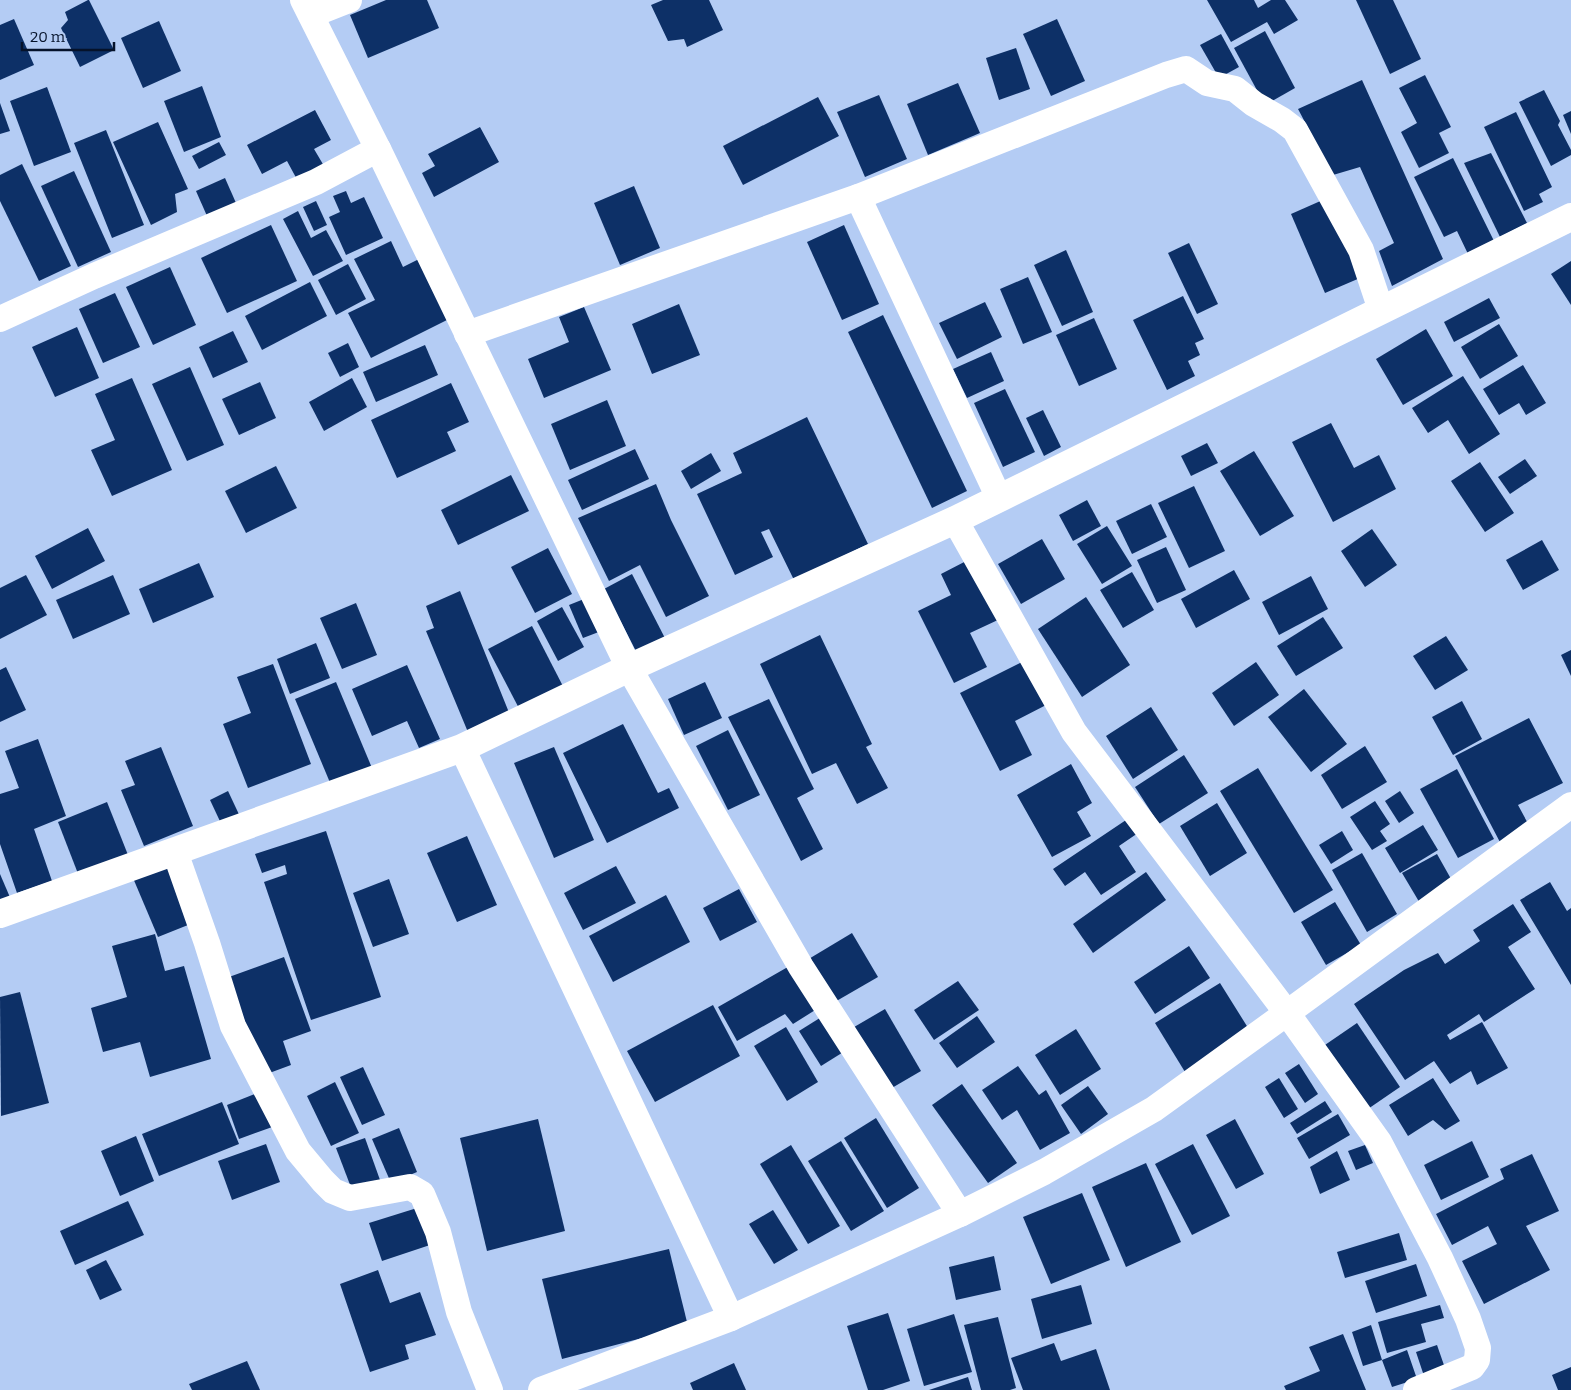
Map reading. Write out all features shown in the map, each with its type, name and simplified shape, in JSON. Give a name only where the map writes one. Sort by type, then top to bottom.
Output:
[{"type":"street","points":[[349,0],[307,7],[378,149],[629,668],[802,967],[960,1214]]},
{"type":"street","points":[[467,334],[858,197],[1166,75],[1186,70],[1207,83],[1235,89],[1254,104],[1295,130],[1361,250],[1381,310]]},
{"type":"street","points":[[0,319],[94,276],[316,182],[378,149]]},
{"type":"street","points":[[858,197],[999,498]]},
{"type":"street","points":[[0,914],[462,748],[629,668],[955,520],[1571,217]]},
{"type":"street","points":[[955,520],[1074,732],[1287,1014],[1379,1142],[1440,1258],[1478,1348],[1477,1360],[1472,1367],[1416,1390]]},
{"type":"street","points":[[462,748],[731,1318]]},
{"type":"street","points":[[541,1390],[731,1318],[960,1214],[1044,1172],[1154,1109],[1287,1014],[1571,805]]},
{"type":"street","points":[[175,852],[207,943],[233,1026],[298,1151],[323,1181],[333,1190],[350,1198],[410,1187],[422,1194],[438,1232],[459,1312],[490,1390]]},
{"type":"building","points":[[88,0],[114,50],[80,67],[61,28],[68,20],[65,12]]},
{"type":"building","points":[[386,0],[427,0],[439,28],[368,58],[350,15]]},
{"type":"building","points":[[663,0],[709,0],[723,30],[687,47],[684,39],[668,41],[651,5]]},
{"type":"building","points":[[1207,0],[1254,0],[1258,8],[1271,0],[1285,0],[1298,20],[1274,34],[1267,22],[1231,42]]},
{"type":"building","points":[[1356,0],[1393,0],[1421,59],[1390,74]]},
{"type":"building","points":[[14,19],[34,65],[0,80],[0,25]]},
{"type":"building","points":[[1057,19],[1085,81],[1051,96],[1023,34]]},
{"type":"building","points":[[159,21],[181,71],[143,88],[121,38]]},
{"type":"building","points":[[1265,31],[1295,88],[1265,105],[1234,48]]},
{"type":"building","points":[[1221,34],[1239,67],[1219,78],[1200,45]]},
{"type":"building","points":[[1016,48],[1030,89],[999,100],[986,58]]},
{"type":"building","points":[[1425,75],[1451,127],[1439,133],[1449,153],[1419,168],[1401,132],[1417,123],[1399,88]]},
{"type":"building","points":[[1362,80],[1443,259],[1392,286],[1379,251],[1394,243],[1360,167],[1333,175],[1298,109]]},
{"type":"building","points":[[958,83],[980,133],[928,155],[907,104]]},
{"type":"building","points":[[202,86],[221,137],[184,152],[164,101]]},
{"type":"building","points":[[47,87],[71,152],[34,166],[10,101]]},
{"type":"building","points":[[1544,90],[1560,121],[1558,125],[1571,150],[1571,155],[1551,166],[1519,102]]},
{"type":"building","points":[[879,95],[907,159],[865,177],[837,112]]},
{"type":"building","points":[[818,97],[839,136],[743,185],[723,146]]},
{"type":"building","points":[[0,103],[10,131],[0,134]]},
{"type":"building","points":[[315,110],[331,140],[314,149],[327,171],[300,185],[287,161],[262,174],[247,145]]},
{"type":"building","points":[[1571,111],[1571,134],[1563,115]]},
{"type":"building","points":[[1516,112],[1552,187],[1539,194],[1543,202],[1524,211],[1484,127]]},
{"type":"building","points":[[158,122],[188,189],[175,194],[177,212],[151,225],[113,142]]},
{"type":"building","points":[[480,127],[499,162],[434,197],[422,173],[435,166],[428,154]]},
{"type":"building","points":[[106,130],[144,225],[112,238],[74,143]]},
{"type":"building","points":[[219,142],[226,155],[199,169],[192,156]]},
{"type":"building","points":[[1491,153],[1527,223],[1500,237],[1464,163]]},
{"type":"building","points":[[1453,158],[1494,241],[1468,254],[1457,231],[1444,237],[1414,177]]},
{"type":"building","points":[[22,164],[71,266],[39,281],[0,201],[0,175]]},
{"type":"building","points":[[74,171],[111,252],[78,267],[41,186]]},
{"type":"building","points":[[225,178],[236,203],[207,216],[196,191]]},
{"type":"building","points":[[634,186],[660,248],[620,265],[594,203]]},
{"type":"building","points":[[346,191],[351,203],[364,197],[383,238],[346,255],[329,217],[340,212],[333,196]]},
{"type":"building","points":[[1325,199],[1360,278],[1325,293],[1291,214]]},
{"type":"building","points":[[316,201],[327,225],[314,231],[303,207]]},
{"type":"building","points":[[298,211],[311,238],[326,230],[343,261],[313,276],[283,219]]},
{"type":"building","points":[[271,225],[297,281],[227,313],[201,258]]},
{"type":"building","points":[[844,225],[879,304],[842,320],[807,242]]},
{"type":"building","points":[[391,241],[403,267],[421,258],[451,318],[371,358],[348,313],[375,300],[354,259]]},
{"type":"building","points":[[1189,243],[1218,304],[1197,314],[1168,253]]},
{"type":"building","points":[[1066,250],[1093,312],[1062,326],[1034,265]]},
{"type":"building","points":[[1571,261],[1571,305],[1551,274]]},
{"type":"building","points":[[348,264],[366,299],[336,315],[318,280]]},
{"type":"building","points":[[170,267],[196,325],[153,345],[126,287]]},
{"type":"building","points":[[1028,277],[1052,332],[1023,344],[1000,289]]},
{"type":"building","points":[[310,282],[327,316],[262,350],[245,316]]},
{"type":"building","points":[[115,293],[140,347],[103,363],[79,309]]},
{"type":"building","points":[[1183,296],[1204,339],[1195,343],[1200,355],[1188,361],[1195,376],[1167,390],[1133,320]]},
{"type":"building","points":[[1489,298],[1500,318],[1454,342],[1444,322]]},
{"type":"building","points":[[985,302],[1002,337],[957,359],[939,323]]},
{"type":"building","points":[[679,304],[700,355],[652,374],[632,324]]},
{"type":"building","points":[[584,307],[611,370],[544,398],[528,359],[569,342],[559,317]]},
{"type":"building","points":[[883,315],[967,491],[932,508],[848,332]]},
{"type":"building","points":[[1094,318],[1117,369],[1079,386],[1056,335]]},
{"type":"building","points":[[1499,324],[1518,356],[1480,379],[1461,347]]},
{"type":"building","points":[[77,327],[99,378],[55,397],[32,347]]},
{"type":"building","points":[[1426,329],[1453,376],[1403,405],[1376,359]]},
{"type":"building","points":[[233,331],[248,362],[213,378],[199,347]]},
{"type":"building","points":[[348,343],[359,367],[340,377],[328,353]]},
{"type":"building","points":[[425,345],[438,375],[376,402],[363,372]]},
{"type":"building","points":[[991,352],[1004,381],[967,398],[953,369]]},
{"type":"building","points":[[1523,365],[1546,403],[1526,415],[1519,403],[1499,415],[1483,389]]},
{"type":"building","points":[[190,367],[224,445],[187,461],[152,384]]},
{"type":"building","points":[[1463,376],[1500,434],[1469,454],[1448,420],[1428,433],[1412,408]]},
{"type":"building","points":[[132,378],[172,470],[112,496],[91,450],[115,440],[95,394]]},
{"type":"building","points":[[352,378],[367,407],[324,431],[309,402]]},
{"type":"building","points":[[260,382],[276,418],[239,435],[222,399]]},
{"type":"building","points":[[451,383],[469,422],[447,432],[456,451],[397,478],[371,420]]},
{"type":"building","points":[[1005,389],[1035,452],[1003,467],[974,403]]},
{"type":"building","points":[[607,400],[626,446],[570,470],[551,424]]},
{"type":"building","points":[[1043,410],[1061,447],[1044,456],[1026,418]]},
{"type":"building","points":[[807,417],[868,544],[794,580],[769,529],[761,532],[773,557],[735,575],[697,494],[742,473],[733,453]]},
{"type":"building","points":[[1331,423],[1354,468],[1379,455],[1396,489],[1333,522],[1292,442]]},
{"type":"building","points":[[1207,443],[1218,463],[1191,476],[1181,456]]},
{"type":"building","points":[[635,449],[649,479],[582,510],[568,480]]},
{"type":"building","points":[[1254,451],[1294,516],[1260,536],[1220,471]]},
{"type":"building","points":[[711,453],[721,471],[691,489],[681,471]]},
{"type":"building","points":[[1525,459],[1537,476],[1510,494],[1498,477]]},
{"type":"building","points":[[1480,462],[1514,513],[1485,532],[1451,481]]},
{"type":"building","points":[[276,466],[297,508],[246,533],[225,491]]},
{"type":"building","points":[[511,475],[529,511],[458,545],[441,510]]},
{"type":"building","points":[[656,484],[671,520],[709,596],[666,617],[640,565],[609,581],[578,518]]},
{"type":"building","points":[[1194,486],[1225,551],[1189,568],[1158,503]]},
{"type":"building","points":[[1087,500],[1101,526],[1073,541],[1059,515]]},
{"type":"building","points":[[1151,504],[1167,537],[1132,554],[1116,521]]},
{"type":"building","points":[[1107,526],[1132,566],[1102,584],[1077,544]]},
{"type":"building","points":[[88,528],[105,561],[52,589],[35,556]]},
{"type":"building","points":[[1372,529],[1397,565],[1365,587],[1341,551]]},
{"type":"building","points":[[1042,539],[1065,579],[1021,604],[998,564]]},
{"type":"building","points":[[1542,540],[1559,570],[1523,590],[1506,560]]},
{"type":"building","points":[[1166,547],[1186,590],[1157,603],[1137,560]]},
{"type":"building","points":[[548,548],[572,594],[535,613],[511,567]]},
{"type":"building","points":[[970,559],[1000,619],[970,633],[987,667],[954,683],[918,611],[951,595],[941,574]]},
{"type":"building","points":[[199,563],[214,597],[153,623],[139,589]]},
{"type":"building","points":[[1234,570],[1250,599],[1196,628],[1181,599]]},
{"type":"building","points":[[1132,572],[1154,610],[1123,628],[1100,590]]},
{"type":"building","points":[[632,574],[668,644],[640,659],[604,589]]},
{"type":"building","points":[[26,575],[47,615],[0,639],[0,588]]},
{"type":"building","points":[[113,575],[130,614],[73,639],[56,600]]},
{"type":"building","points":[[1311,576],[1328,609],[1279,635],[1262,602]]},
{"type":"building","points":[[460,591],[512,720],[470,737],[426,631],[434,628],[426,606]]},
{"type":"building","points":[[589,597],[604,630],[583,638],[569,605]]},
{"type":"building","points":[[1086,597],[1130,665],[1082,697],[1038,629]]},
{"type":"building","points":[[356,603],[377,655],[342,669],[320,618]]},
{"type":"building","points":[[562,607],[584,647],[558,661],[537,621]]},
{"type":"building","points":[[1323,617],[1343,648],[1296,676],[1277,646]]},
{"type":"building","points":[[532,626],[567,694],[523,716],[488,649]]},
{"type":"building","points":[[820,635],[872,744],[866,747],[888,788],[857,804],[836,763],[812,774],[760,664]]},
{"type":"building","points":[[1446,636],[1468,670],[1435,690],[1413,656]]},
{"type":"building","points":[[316,643],[330,678],[290,694],[277,659]]},
{"type":"building","points":[[1571,650],[1571,676],[1561,655]]},
{"type":"building","points":[[1028,659],[1050,703],[1015,721],[1032,755],[1000,771],[960,693]]},
{"type":"building","points":[[1256,662],[1279,695],[1234,726],[1212,693]]},
{"type":"building","points":[[273,664],[311,764],[248,788],[223,724],[251,713],[237,677]]},
{"type":"building","points":[[407,665],[440,739],[419,748],[407,721],[372,736],[352,689]]},
{"type":"building","points":[[6,667],[26,710],[0,722],[0,670]]},
{"type":"building","points":[[336,682],[372,768],[331,785],[295,699]]},
{"type":"building","points":[[705,682],[722,718],[684,735],[668,699]]},
{"type":"building","points":[[1304,689],[1347,744],[1311,772],[1268,717]]},
{"type":"building","points":[[769,699],[814,789],[797,798],[823,849],[801,861],[728,717]]},
{"type":"building","points":[[1462,701],[1482,739],[1453,755],[1432,717]]},
{"type":"building","points":[[1151,707],[1178,750],[1133,779],[1106,736]]},
{"type":"building","points":[[1529,718],[1563,783],[1518,805],[1532,831],[1502,846],[1455,756]]},
{"type":"building","points":[[623,724],[658,793],[669,788],[679,808],[607,843],[563,753]]},
{"type":"building","points":[[728,730],[760,795],[728,810],[696,746]]},
{"type":"building","points":[[38,739],[66,816],[34,829],[52,881],[17,893],[0,844],[0,794],[19,788],[5,751]]},
{"type":"building","points":[[1365,746],[1387,782],[1342,809],[1321,775]]},
{"type":"building","points":[[161,747],[193,826],[144,846],[121,790],[135,785],[125,761]]},
{"type":"building","points":[[554,747],[594,840],[554,858],[514,763]]},
{"type":"building","points":[[1184,755],[1208,793],[1159,824],[1135,787]]},
{"type":"building","points":[[1071,764],[1092,803],[1077,812],[1091,836],[1052,857],[1017,795]]},
{"type":"building","points":[[1258,768],[1333,890],[1294,913],[1220,791]]},
{"type":"building","points":[[1457,769],[1494,839],[1458,858],[1420,789]]},
{"type":"building","points":[[228,791],[243,823],[225,832],[210,800]]},
{"type":"building","points":[[1400,791],[1414,813],[1399,823],[1385,801]]},
{"type":"building","points":[[1375,801],[1390,824],[1380,831],[1387,841],[1372,850],[1350,817]]},
{"type":"building","points":[[107,802],[132,865],[82,884],[58,822]]},
{"type":"building","points":[[1217,803],[1247,853],[1210,876],[1180,826]]},
{"type":"building","points":[[1129,818],[1138,833],[1119,846],[1136,872],[1101,895],[1085,872],[1065,886],[1053,869]]},
{"type":"building","points":[[1423,825],[1438,850],[1400,873],[1385,848]]},
{"type":"building","points":[[326,831],[381,997],[311,1020],[264,882],[287,874],[285,865],[262,873],[255,854]]},
{"type":"building","points":[[1342,831],[1353,850],[1331,864],[1319,845]]},
{"type":"building","points":[[467,836],[497,905],[457,922],[427,853]]},
{"type":"building","points":[[1362,853],[1397,914],[1367,932],[1332,870]]},
{"type":"building","points":[[1437,854],[1455,886],[1421,905],[1402,873]]},
{"type":"building","points":[[169,863],[193,923],[158,937],[133,878]]},
{"type":"building","points":[[616,866],[636,903],[583,930],[564,893]]},
{"type":"building","points":[[1146,872],[1166,900],[1093,953],[1073,924]]},
{"type":"building","points":[[0,874],[12,902],[0,907]]},
{"type":"building","points":[[389,879],[409,934],[373,947],[353,893]]},
{"type":"building","points":[[1550,882],[1567,911],[1571,908],[1571,985],[1520,900]]},
{"type":"building","points":[[739,889],[757,922],[720,941],[703,908]]},
{"type":"building","points":[[666,895],[690,942],[613,982],[589,936]]},
{"type":"building","points":[[1335,902],[1361,945],[1326,965],[1301,922]]},
{"type":"building","points":[[1513,904],[1531,932],[1508,947],[1535,989],[1484,1022],[1479,1014],[1447,1035],[1450,1040],[1482,1022],[1508,1068],[1477,1085],[1471,1071],[1450,1084],[1434,1061],[1405,1080],[1354,1004],[1404,970],[1438,953],[1445,964],[1480,941],[1473,930]]},
{"type":"building","points":[[852,933],[878,977],[833,1003],[807,960]]},
{"type":"building","points":[[155,934],[165,971],[184,966],[211,1059],[150,1077],[140,1042],[103,1052],[91,1008],[127,997],[112,946]]},
{"type":"building","points":[[1189,946],[1210,978],[1155,1014],[1134,982]]},
{"type":"building","points":[[284,957],[311,1031],[283,1041],[291,1065],[264,1075],[229,977]]},
{"type":"building","points":[[793,964],[820,1007],[793,1024],[785,1014],[737,1041],[718,1007]]},
{"type":"building","points":[[958,981],[979,1010],[934,1040],[914,1010]]},
{"type":"building","points":[[1220,983],[1250,1031],[1185,1072],[1155,1023]]},
{"type":"building","points":[[20,992],[49,1103],[1,1116],[0,997]]},
{"type":"building","points":[[713,1005],[740,1056],[655,1102],[627,1051]]},
{"type":"building","points":[[885,1009],[921,1071],[885,1092],[849,1030]]},
{"type":"building","points":[[823,1016],[845,1051],[821,1066],[799,1031]]},
{"type":"building","points":[[977,1016],[995,1042],[957,1068],[939,1043]]},
{"type":"building","points":[[1357,1023],[1400,1087],[1365,1111],[1322,1047]]},
{"type":"building","points":[[786,1027],[818,1082],[787,1101],[754,1046]]},
{"type":"building","points":[[1076,1029],[1101,1069],[1060,1095],[1035,1055]]},
{"type":"building","points":[[1299,1064],[1318,1094],[1305,1103],[1285,1073]]},
{"type":"building","points":[[1018,1066],[1039,1095],[1046,1090],[1070,1133],[1040,1150],[1017,1110],[1002,1120],[982,1090]]},
{"type":"building","points":[[363,1067],[385,1115],[362,1125],[340,1077]]},
{"type":"building","points":[[1279,1078],[1298,1109],[1284,1118],[1265,1087]]},
{"type":"building","points":[[1433,1078],[1460,1121],[1445,1130],[1433,1120],[1408,1136],[1389,1105]]},
{"type":"building","points":[[335,1082],[359,1133],[331,1146],[307,1096]]},
{"type":"building","points":[[962,1084],[1017,1163],[988,1183],[932,1105]]},
{"type":"building","points":[[1088,1086],[1108,1114],[1081,1134],[1061,1105]]},
{"type":"building","points":[[262,1091],[275,1126],[239,1139],[227,1105]]},
{"type":"building","points":[[1325,1101],[1332,1112],[1297,1134],[1290,1123]]},
{"type":"building","points":[[222,1102],[239,1144],[159,1176],[142,1134]]},
{"type":"building","points":[[1338,1114],[1350,1135],[1309,1159],[1297,1138]]},
{"type":"building","points":[[876,1118],[919,1188],[887,1208],[844,1138]]},
{"type":"building","points":[[538,1119],[565,1231],[487,1251],[460,1138]]},
{"type":"building","points":[[1235,1119],[1264,1174],[1236,1189],[1206,1135]]},
{"type":"building","points":[[399,1128],[417,1172],[391,1183],[372,1139]]},
{"type":"building","points":[[136,1136],[154,1181],[120,1196],[101,1151]]},
{"type":"building","points":[[365,1138],[380,1180],[352,1190],[336,1148]]},
{"type":"building","points":[[841,1141],[884,1211],[851,1231],[808,1161]]},
{"type":"building","points":[[1472,1141],[1489,1177],[1441,1200],[1424,1165]]},
{"type":"building","points":[[266,1144],[280,1182],[232,1200],[218,1161]]},
{"type":"building","points":[[1193,1144],[1230,1216],[1192,1235],[1155,1164]]},
{"type":"building","points":[[791,1145],[840,1226],[808,1244],[760,1164]]},
{"type":"building","points":[[1365,1145],[1373,1163],[1356,1170],[1348,1151]]},
{"type":"building","points":[[1337,1151],[1350,1180],[1320,1194],[1310,1167]]},
{"type":"building","points":[[1532,1154],[1559,1211],[1526,1226],[1550,1270],[1484,1304],[1462,1261],[1497,1244],[1488,1226],[1452,1245],[1436,1214],[1504,1179],[1500,1169]]},
{"type":"building","points":[[1146,1163],[1181,1242],[1126,1267],[1092,1187]]},
{"type":"building","points":[[1082,1193],[1110,1260],[1051,1284],[1023,1217]]},
{"type":"building","points":[[128,1201],[144,1235],[75,1265],[60,1231]]},
{"type":"building","points":[[417,1208],[430,1245],[382,1261],[369,1223]]},
{"type":"building","points":[[773,1210],[798,1250],[774,1264],[749,1224]]},
{"type":"building","points":[[1399,1233],[1407,1260],[1345,1278],[1337,1252]]},
{"type":"building","points":[[669,1249],[688,1326],[562,1359],[542,1279]]},
{"type":"building","points":[[994,1256],[1001,1290],[956,1300],[949,1267]]},
{"type":"building","points":[[106,1260],[122,1290],[100,1300],[86,1270]]},
{"type":"building","points":[[1416,1264],[1427,1296],[1376,1313],[1365,1281]]},
{"type":"building","points":[[378,1270],[390,1303],[420,1292],[436,1335],[405,1345],[409,1359],[370,1372],[340,1284]]},
{"type":"building","points":[[1081,1285],[1092,1324],[1042,1339],[1031,1299]]},
{"type":"building","points":[[1440,1305],[1444,1318],[1421,1324],[1426,1342],[1387,1353],[1378,1322]]},
{"type":"building","points":[[888,1313],[910,1381],[883,1390],[868,1390],[847,1326]]},
{"type":"building","points":[[954,1314],[972,1372],[924,1386],[907,1329]]},
{"type":"building","points":[[998,1317],[1016,1388],[1010,1390],[981,1390],[964,1325]]},
{"type":"building","points":[[1371,1325],[1382,1360],[1363,1366],[1352,1332]]},
{"type":"building","points":[[1343,1334],[1366,1390],[1286,1390],[1284,1386],[1320,1371],[1309,1347]]},
{"type":"building","points":[[1054,1343],[1061,1361],[1096,1349],[1110,1390],[1023,1390],[1011,1358]]},
{"type":"building","points":[[1437,1345],[1445,1368],[1424,1376],[1416,1352]]},
{"type":"building","points":[[1407,1350],[1417,1379],[1392,1387],[1382,1360]]},
{"type":"building","points":[[247,1361],[260,1390],[192,1390],[189,1384]]},
{"type":"building","points":[[734,1363],[746,1390],[693,1390],[690,1383]]},
{"type":"building","points":[[1571,1367],[1571,1390],[1558,1390],[1552,1375]]},
{"type":"building","points":[[968,1377],[972,1390],[929,1390]]}]
